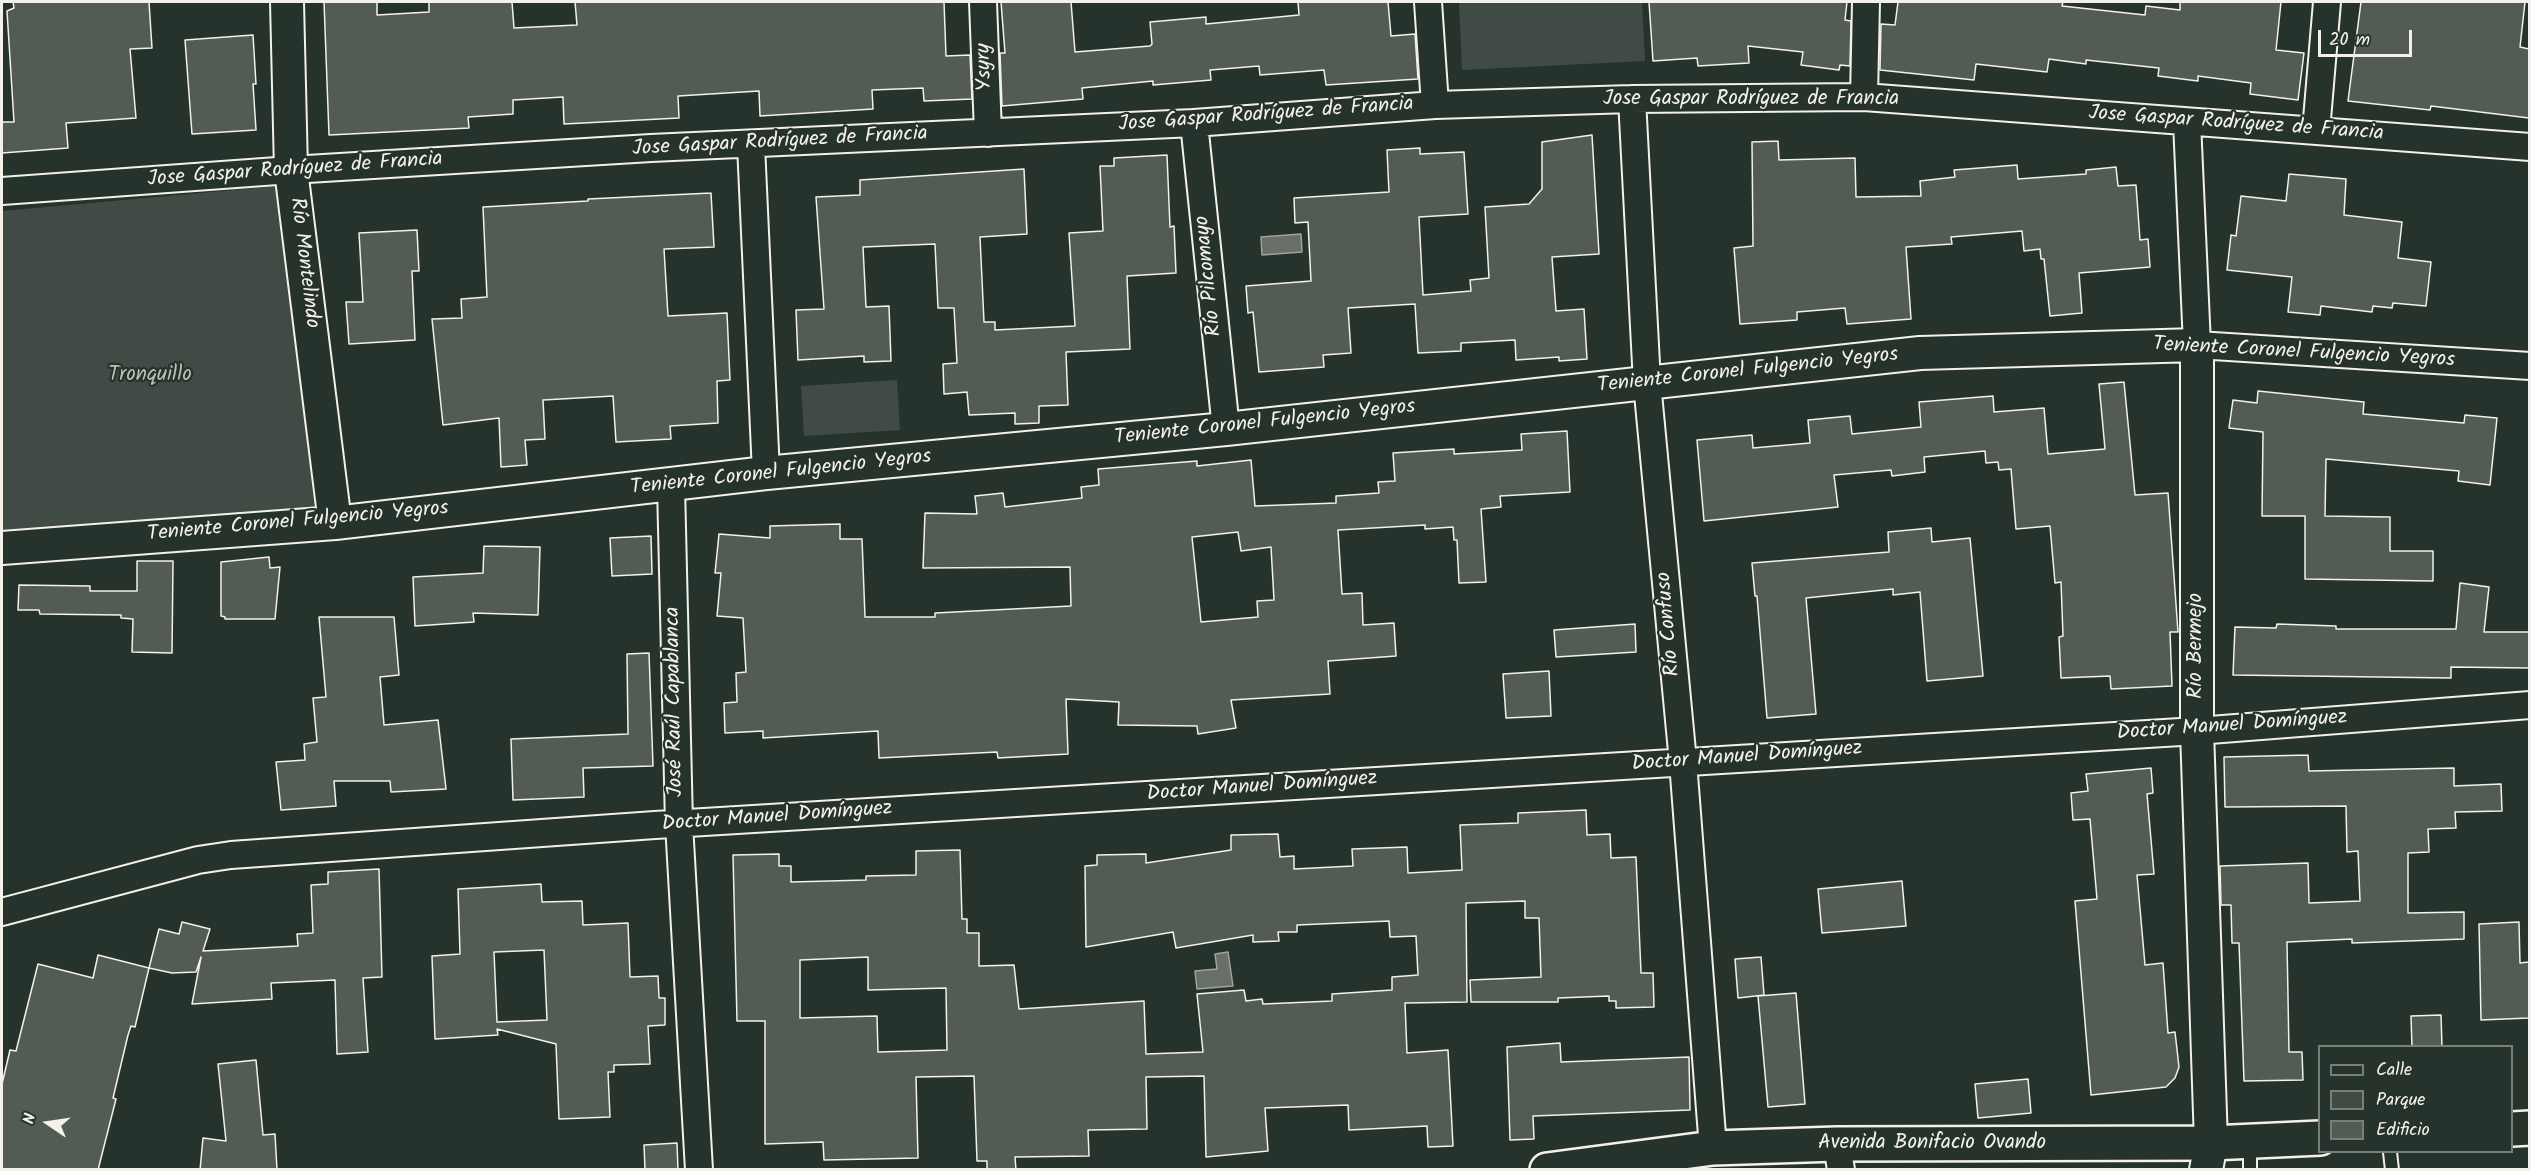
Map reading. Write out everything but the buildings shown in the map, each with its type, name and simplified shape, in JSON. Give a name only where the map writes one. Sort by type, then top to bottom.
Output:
[{"type":"main road","points":[[2513,1129],[2529,1128]]},
{"type":"main road","name":"Avenida Bonifacio Ovando","points":[[1547,1170],[1713,1148],[1839,1157],[2250,1156],[2318,1138]]},
{"type":"street","name":"Río Montelindo","points":[[287,2],[291,170],[335,523]]},
{"type":"street","name":"Ysyry","points":[[983,2],[988,133]]},
{"type":"street","points":[[1428,2],[1435,105]]},
{"type":"street","points":[[1864,97],[1866,2]]},
{"type":"street","points":[[2316,131],[2327,2]]},
{"type":"street","name":"Jose Gaspar Rodríguez de Francia","points":[[2,191],[291,170],[640,149],[1194,123],[1435,105],[1632,99],[1864,97],[2529,147]]},
{"type":"street","name":"Río Confuso","points":[[1632,99],[1647,383],[1683,762],[1713,1148]]},
{"type":"street","name":"Río Bermejo","points":[[2187,122],[2197,345],[2197,731],[2209,1156]]},
{"type":"street","name":"Río Pilcomayo","points":[[1194,123],[1226,429]]},
{"type":"street","points":[[750,145],[766,473]]},
{"type":"street","name":"Teniente Coronel Fulgencio Yegros","points":[[2,548],[335,523],[671,486],[766,473],[1226,429],[1920,353],[2197,345],[2529,366]]},
{"type":"street","name":"José Raúl Capablanca","points":[[671,486],[679,824],[699,1170]]},
{"type":"street","name":"Doctor Manuel Domínguez","points":[[2,912],[198,860],[231,855],[679,824],[2197,731],[2529,705]]},
{"type":"lane","points":[[2390,1153],[2392,1170]]},
{"type":"green space","points":[[1459,2],[1642,2],[1645,61],[1462,70]]},
{"type":"green space","name":"Tronquillo","points":[[279,186],[315,513],[2,538],[2,211]]},
{"type":"green space","points":[[897,380],[900,430],[804,436],[801,386]]},
{"type":"shaded area","points":[[1301,234],[1302,252],[1262,255],[1261,237]]},
{"type":"shaded area","points":[[1228,952],[1233,986],[1197,989],[1195,971],[1217,969],[1215,954]]}]
